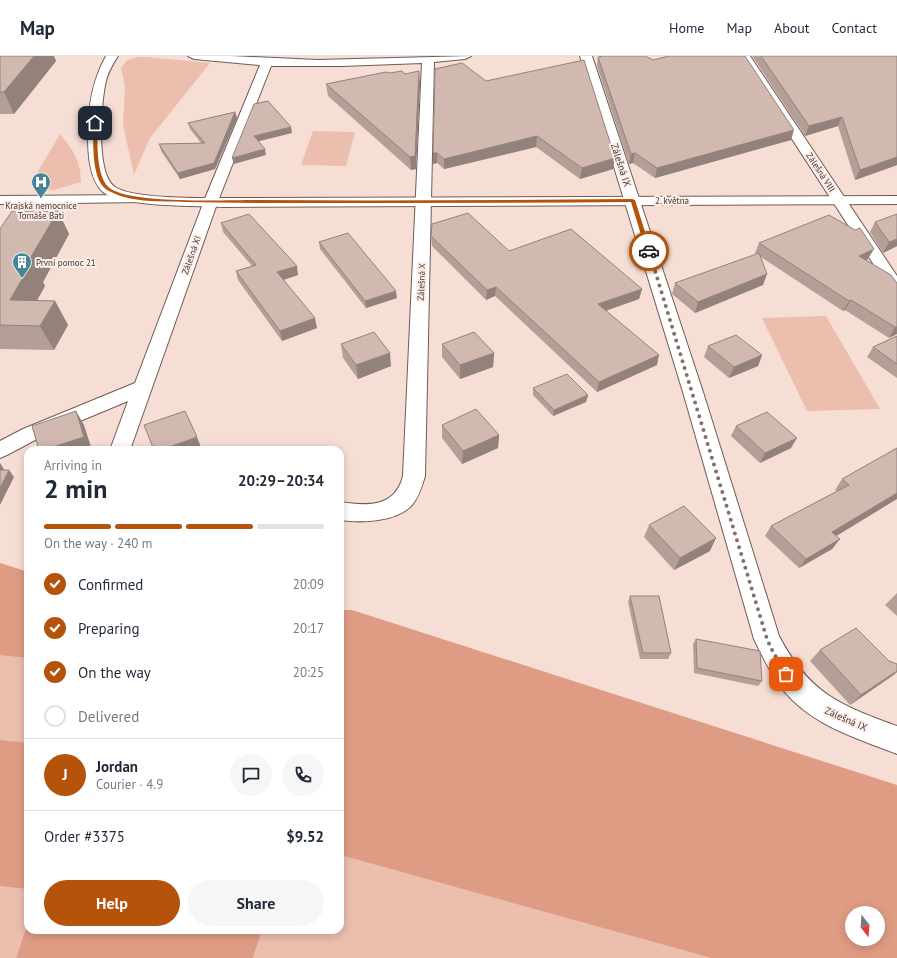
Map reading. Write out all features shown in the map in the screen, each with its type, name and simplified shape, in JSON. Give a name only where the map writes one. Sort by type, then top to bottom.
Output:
[{"type":"street","name":"2. května","points":[[112,56],[103,72],[96,100],[94,135],[97,167],[100,179],[109,190],[118,195],[137,199],[211,201],[424,202],[897,200]]},
{"type":"street","points":[[194,56],[267,62],[351,63],[428,60],[465,56]]},
{"type":"street","name":"Zálešná IX","points":[[586,56],[695,400],[767,639],[773,652],[791,681],[802,693],[817,705],[833,715],[897,740]]},
{"type":"street","name":"Zálešná VIII","points":[[744,56],[897,288]]},
{"type":"street","name":"Zálešná X","points":[[344,511],[362,513],[394,506],[403,500],[411,488],[414,476],[428,60]]},
{"type":"street","name":"Zálešná XI","points":[[121,446],[211,201],[267,62]]},
{"type":"street","points":[[0,450],[30,434],[143,387]]},
{"type":"lane","points":[[0,200],[137,199]]},
{"type":"shaded area","points":[[137,57],[210,63],[150,138],[134,175],[123,125],[125,86],[121,68],[127,60]]},
{"type":"shaded area","points":[[313,131],[355,132],[346,166],[301,165]]},
{"type":"shaded area","points":[[60,134],[78,162],[81,182],[54,190],[41,189],[34,178]]},
{"type":"shaded area","points":[[826,316],[880,409],[807,411],[762,318]]},
{"type":"shaded area","points":[[0,563],[24,571],[24,934],[16,958],[0,958]]},
{"type":"shaded area","points":[[0,563],[24,571],[24,658],[0,655]]},
{"type":"shaded area","points":[[344,610],[352,610],[897,785],[897,958],[711,958],[344,856]]},
{"type":"shaded area","points":[[0,740],[24,743],[24,889],[0,886]]},
{"type":"shaded area","points":[[344,856],[711,958],[253,958],[261,934],[344,934]]},
{"type":"shaded area","points":[[24,934],[261,934],[253,958],[16,958]]},
{"type":"building","points":[[0,56],[34,56],[4,92],[0,92]]},
{"type":"building","points":[[645,56],[653,60],[669,56],[745,56],[794,130],[657,168],[635,153],[631,154],[598,57]]},
{"type":"building","points":[[761,56],[897,56],[897,157],[860,170],[842,117],[809,126]]},
{"type":"building","points":[[584,60],[615,158],[582,168],[537,136],[444,159],[437,153],[433,153],[435,69],[462,63],[486,81]]},
{"type":"building","points":[[402,71],[405,74],[419,71],[415,156],[410,157],[326,84],[386,72],[390,73]]},
{"type":"building","points":[[268,101],[291,127],[254,136],[265,149],[232,158],[254,104]]},
{"type":"building","points":[[235,112],[214,163],[178,173],[159,144],[205,143],[188,123]]},
{"type":"building","points":[[12,211],[58,211],[28,262],[32,262],[10,300],[55,301],[40,326],[0,325],[0,229]]},
{"type":"building","points":[[468,213],[509,251],[571,229],[642,289],[598,304],[659,355],[599,382],[496,287],[487,290],[431,236],[432,224]]},
{"type":"building","points":[[249,214],[297,266],[277,272],[315,318],[280,331],[236,271],[256,265],[221,223]]},
{"type":"building","points":[[897,214],[897,239],[889,242],[875,222]]},
{"type":"building","points":[[829,215],[855,230],[860,228],[874,249],[859,256],[891,275],[897,283],[897,327],[851,300],[849,301],[759,243]]},
{"type":"building","points":[[348,233],[396,291],[365,301],[319,242]]},
{"type":"building","points":[[759,253],[767,274],[698,302],[675,283]]},
{"type":"building","points":[[374,332],[390,353],[356,365],[341,344]]},
{"type":"building","points":[[474,332],[494,353],[460,365],[442,344]]},
{"type":"building","points":[[736,335],[762,355],[734,367],[708,346]]},
{"type":"building","points":[[897,336],[897,364],[873,347]]},
{"type":"building","points":[[567,374],[588,395],[554,410],[533,388]]},
{"type":"building","points":[[476,409],[499,435],[463,451],[442,425]]},
{"type":"building","points":[[76,411],[84,437],[56,446],[38,446],[32,426]]},
{"type":"building","points":[[185,411],[197,437],[172,446],[152,446],[144,425]]},
{"type":"building","points":[[767,412],[797,438],[765,453],[736,426]]},
{"type":"building","points":[[897,448],[897,493],[832,532],[840,539],[806,559],[771,526],[849,485],[842,479]]},
{"type":"building","points":[[0,470],[9,470],[0,488]]},
{"type":"building","points":[[684,506],[716,538],[680,558],[649,525]]},
{"type":"building","points":[[630,596],[659,596],[671,653],[643,653]]},
{"type":"building","points":[[856,628],[889,661],[897,664],[897,671],[861,695],[820,650]]},
{"type":"building","points":[[696,639],[760,651],[762,681],[697,668]]},
{"type":"way so far","points":[[649,251],[767,639],[786,674]]},
{"type":"place","name":"Krajská nemocnice Tomáše Bati","points":[[41,199]]},
{"type":"place","name":"První pomoc 21","points":[[22,279]]},
{"type":"route","points":[[95,123],[94,135],[97,167],[100,179],[109,190],[118,195],[130,198],[152,200],[424,202],[632,200],[649,251]]}]
